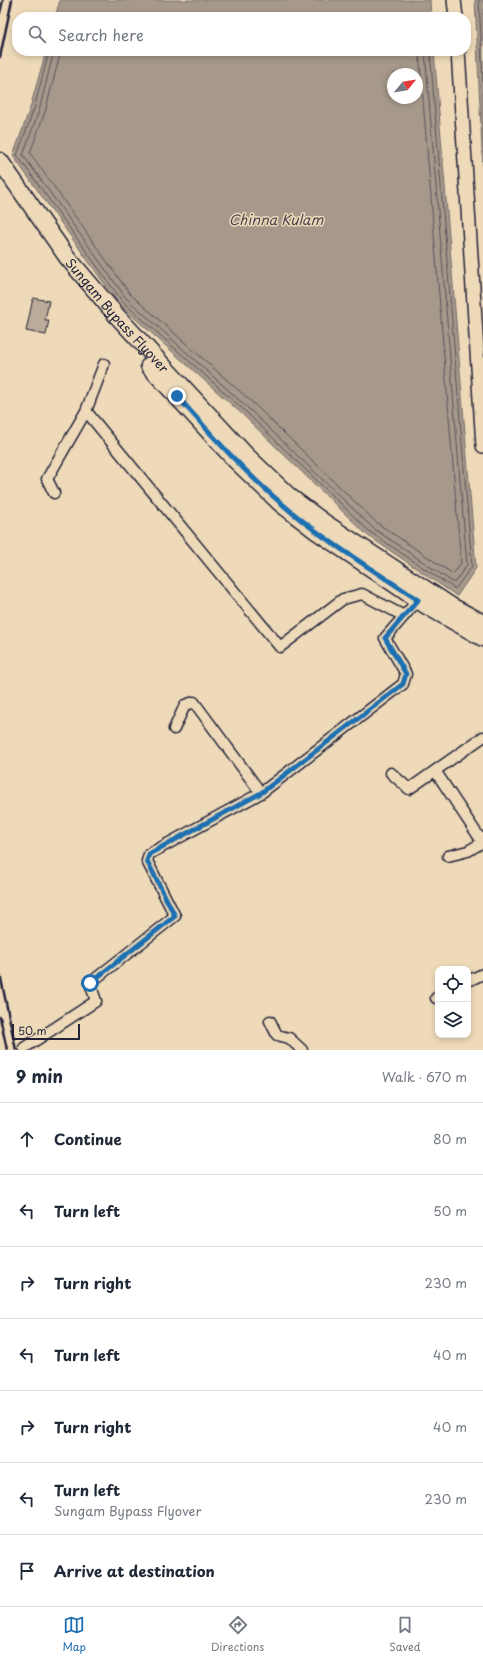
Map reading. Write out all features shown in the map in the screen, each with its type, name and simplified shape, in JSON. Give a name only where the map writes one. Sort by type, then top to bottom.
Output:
[{"type":"main road","name":"Sungam Bypass Flyover","points":[[0,161],[67,257],[117,316],[245,454],[285,500],[316,531],[418,600],[482,632]]},
{"type":"main road","name":"Sungam Bypass Flyover","points":[[0,179],[60,264],[109,324],[236,461],[285,500],[325,523],[451,606],[482,632]]},
{"type":"street","points":[[454,0],[455,12]]},
{"type":"street","points":[[458,56],[483,446]]},
{"type":"street","points":[[54,493],[47,479],[86,411],[104,364]]},
{"type":"street","points":[[86,411],[280,647],[343,599],[362,594],[404,616]]},
{"type":"street","points":[[24,1048],[96,1001],[90,983],[175,916],[147,861],[149,854],[261,793],[403,684],[406,674],[385,638],[418,600]]},
{"type":"street","points":[[174,729],[185,705],[194,702],[261,793]]},
{"type":"street","points":[[391,773],[409,789],[436,772],[483,738]]},
{"type":"street","points":[[436,772],[479,837],[483,838]]},
{"type":"street","points":[[448,856],[468,851],[483,842]]},
{"type":"street","points":[[471,980],[483,974]]},
{"type":"street","points":[[270,1021],[278,1035],[289,1038],[302,1050]]},
{"type":"water","points":[[60,0],[430,0],[431,12],[56,12]]},
{"type":"water","points":[[475,0],[483,0],[483,170]]},
{"type":"water","name":"Chinna Kulam","points":[[45,56],[434,56],[476,568],[457,596],[367,535],[242,414],[119,304],[13,156],[30,108]]},
{"type":"building","points":[[33,298],[49,301],[45,320],[49,320],[46,335],[26,331]]},
{"type":"railway","points":[[0,13],[3,0]]},
{"type":"railway","points":[[0,57],[12,0]]},
{"type":"railway","points":[[0,974],[16,1050]]},
{"type":"railway","points":[[0,1017],[7,1050]]},
{"type":"route","points":[[90,983],[175,916],[147,861],[149,854],[261,793],[403,684],[406,674],[385,638],[418,600],[316,531],[281,504],[236,461],[177,396]]}]
